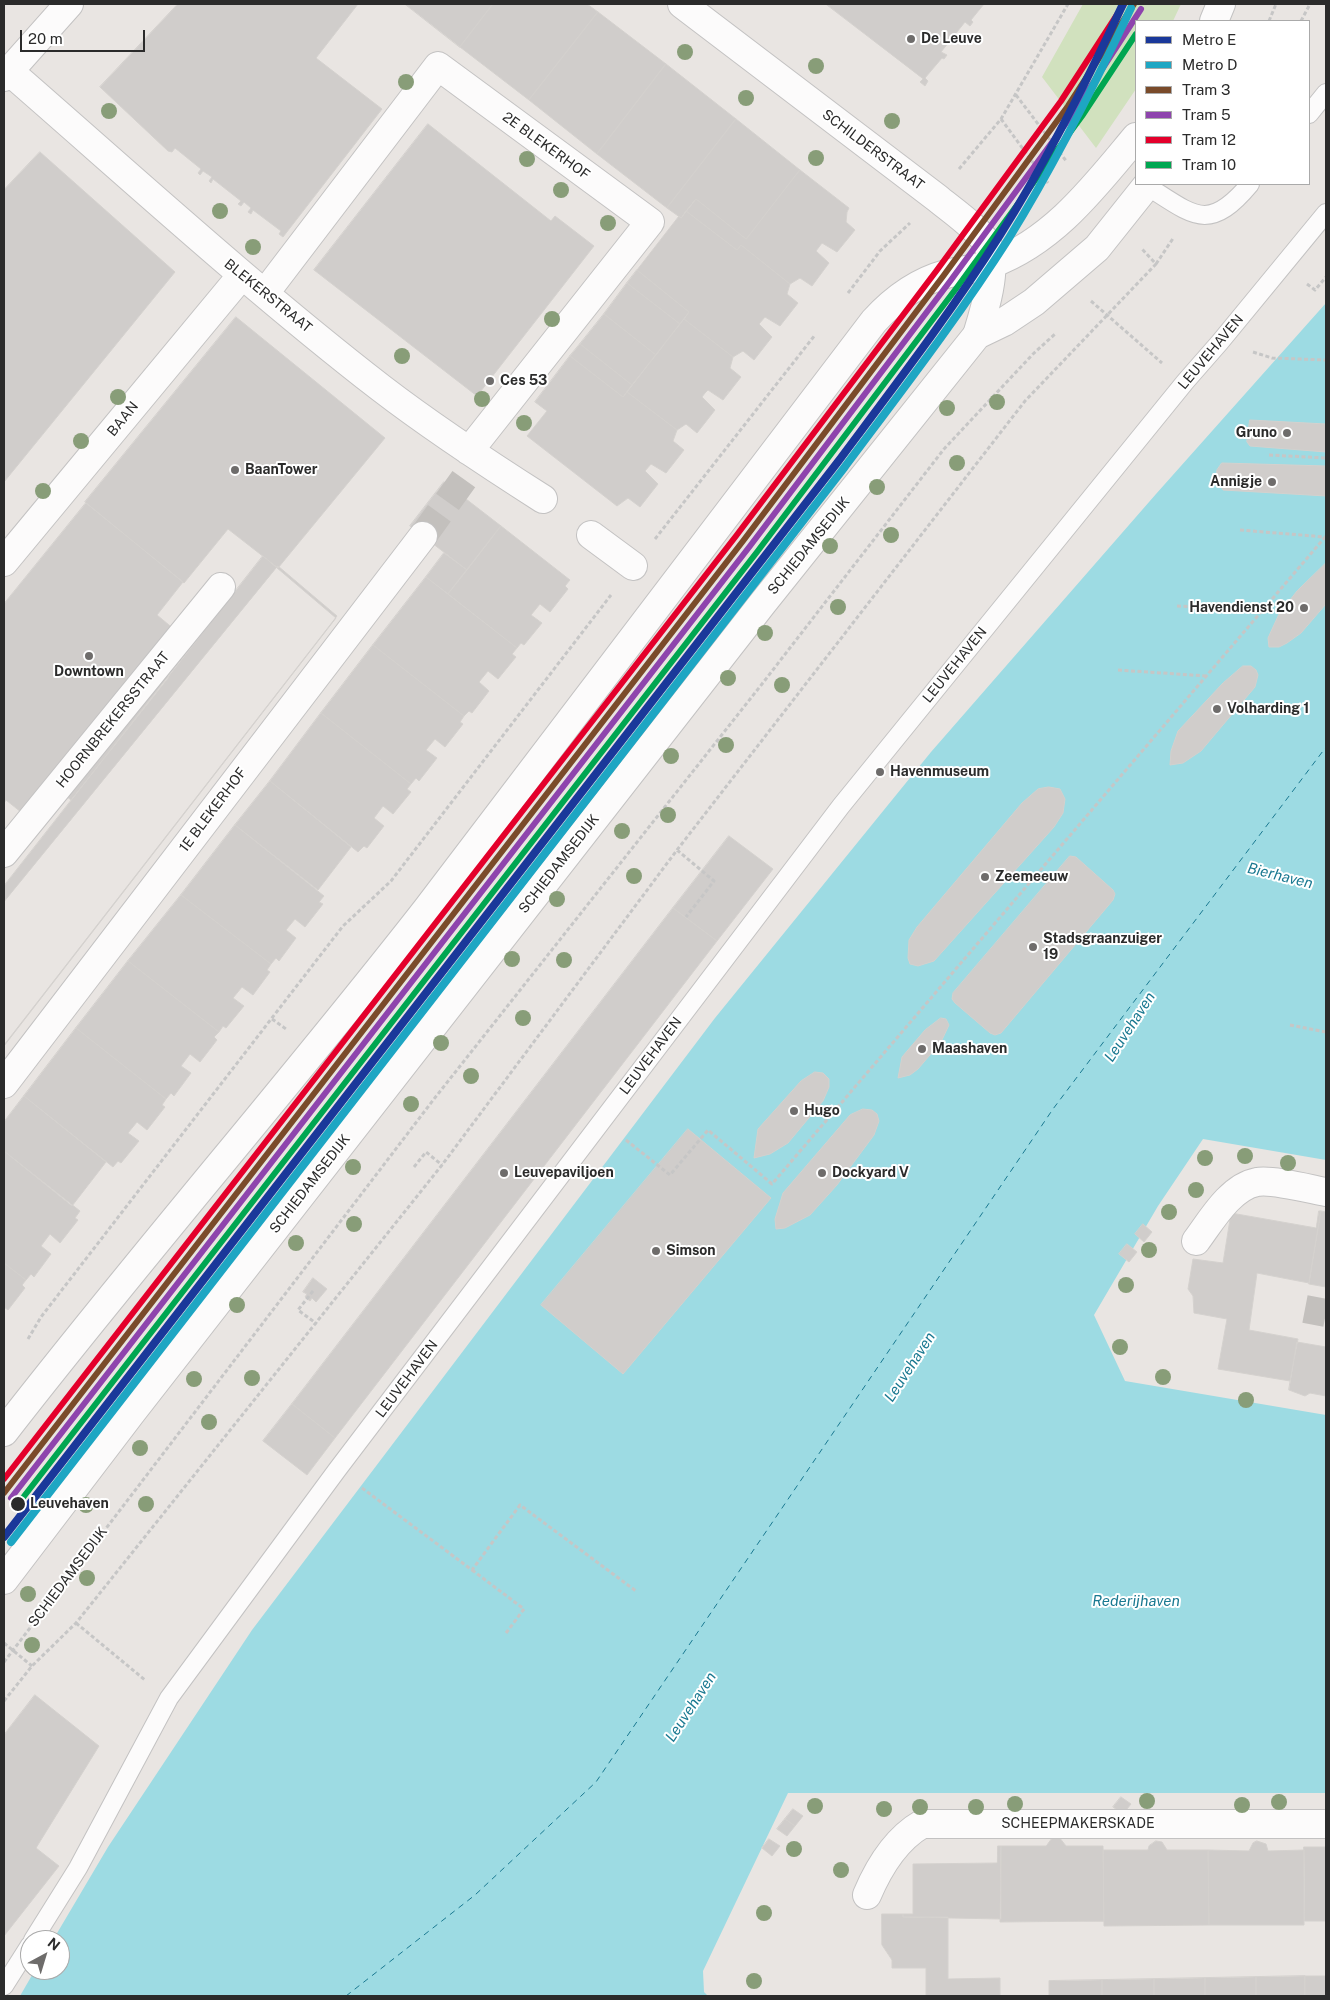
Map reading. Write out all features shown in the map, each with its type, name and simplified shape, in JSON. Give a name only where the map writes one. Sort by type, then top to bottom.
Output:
[{"type":"street","points":[[6,74],[69,4]]},
{"type":"street","name":"SCHILDERSTRAAT","points":[[682,4],[937,198],[977,231],[989,247],[991,264],[986,308],[977,335]]},
{"type":"street","points":[[1214,20],[1221,4]]},
{"type":"street","name":"2E BLEKERHOF","points":[[265,293],[438,66],[650,222],[474,455]]},
{"type":"street","name":"BLEKERSTRAAT","points":[[6,74],[242,275],[382,388],[474,455],[543,499]]},
{"type":"street","points":[[4,1432],[69,1348],[356,1000],[874,321],[890,304],[911,289],[944,275],[991,264],[1044,235],[1071,213],[1135,138]]},
{"type":"street","name":"SCHIEDAMSEDIJK","points":[[4,1580],[132,1412],[756,612],[977,335],[1004,322],[1034,302],[1076,266],[1096,248],[1148,185]]},
{"type":"street","name":"BAAN","points":[[4,562],[242,275]]},
{"type":"street","points":[[591,535],[633,566]]},
{"type":"street","name":"1E BLEKERHOF","points":[[4,1084],[423,536]]},
{"type":"street","name":"HOORNBREKERSSTRAAT","points":[[4,853],[221,587]]},
{"type":"street","points":[[1196,1241],[1225,1203],[1250,1184],[1265,1182],[1326,1192]]},
{"type":"street","name":"SCHEEPMAKERSKADE","points":[[867,1895],[881,1866],[908,1834],[922,1824],[1326,1824]]},
{"type":"lane","points":[[1310,113],[1326,93]]},
{"type":"lane","points":[[1148,185],[1178,206],[1200,216],[1215,215],[1224,210],[1249,185]]},
{"type":"lane","name":"LEUVEHAVEN","points":[[39,1930],[78,1868],[169,1698],[337,1470],[840,806],[1185,382],[1326,213]]},
{"type":"lane","points":[[4,1986],[20,1961]]},
{"type":"path","points":[[937,198],[1001,119],[1068,4]]},
{"type":"path","points":[[1269,20],[1276,4]]},
{"type":"path","points":[[1302,20],[1310,4]]},
{"type":"path","points":[[843,299],[880,252],[910,223]]},
{"type":"path","points":[[1084,308],[1091,301],[1152,355]]},
{"type":"path","points":[[4,1701],[32,1666],[76,1623],[317,1324],[442,1165],[677,850],[1025,401],[1107,315]]},
{"type":"path","points":[[24,1347],[41,1317],[337,934],[392,881],[633,566],[819,330]]},
{"type":"path","name":"SCHIEDAMSEDIJK","points":[[4,1662],[434,1099],[762,684],[944,449],[1033,354],[1060,330]]},
{"type":"path","points":[[1272,358],[1326,360]]},
{"type":"path","points":[[1269,454],[1326,458]]},
{"type":"path","points":[[1240,530],[1326,536]]},
{"type":"path","points":[[623,1139],[670,1175],[708,1130],[772,1184],[1326,536]]},
{"type":"path","points":[[1177,606],[1263,610]]},
{"type":"path","points":[[1118,670],[1207,676]]},
{"type":"path","points":[[677,850],[714,881],[686,917]]},
{"type":"path","points":[[1290,1025],[1326,1032]]},
{"type":"path","points":[[414,1167],[426,1152],[442,1165]]},
{"type":"path","points":[[313,1291],[298,1310],[317,1324]]},
{"type":"path","points":[[337,1470],[524,1609],[506,1633]]},
{"type":"path","points":[[472,1570],[520,1505],[636,1591]]},
{"type":"path","points":[[76,1623],[123,1663]]},
{"type":"path","points":[[4,1643],[32,1666]]},
{"type":"green space","points":[[1083,4],[1181,4],[1173,20],[1135,20],[1135,90],[1096,148],[1042,77]]},
{"type":"water","points":[[1326,303],[1326,1160],[1203,1139],[1158,1206],[1094,1315],[1125,1381],[1326,1415],[1326,1793],[788,1793],[703,1971],[704,1992],[708,1996],[20,1996],[29,1980],[70,1980],[70,1930],[59,1930],[108,1847],[252,1630],[715,1018],[931,752]]},
{"type":"building","points":[[178,4],[358,4],[316,58],[382,109],[283,237],[279,234],[281,231],[253,210],[251,214],[248,212],[251,208],[244,202],[241,206],[238,204],[241,201],[213,179],[211,183],[209,181],[212,177],[203,171],[200,175],[198,173],[201,169],[175,148],[172,152],[168,151],[100,87]]},
{"type":"building","points":[[405,4],[493,4],[460,47]]},
{"type":"building","points":[[493,4],[587,4],[598,12],[529,100],[460,47]]},
{"type":"building","name":"De Leuve","points":[[826,4],[984,4],[971,20],[973,22],[970,26],[965,22],[941,52],[947,55],[944,59],[942,58],[925,78],[928,81],[925,86],[920,82],[923,79]]},
{"type":"building","points":[[598,12],[666,64],[597,154],[529,100]]},
{"type":"building","points":[[666,64],[736,119],[667,208],[597,154]]},
{"type":"building","points":[[736,119],[800,170],[746,239],[696,199],[681,218],[667,208]]},
{"type":"building","points":[[428,124],[551,221],[555,216],[594,246],[477,396],[314,270]]},
{"type":"building","points":[[40,152],[175,272],[4,482],[4,190]]},
{"type":"building","points":[[800,170],[849,208],[846,222],[855,230],[837,252],[822,243],[816,251],[829,263],[812,286],[800,278],[790,284],[741,245],[737,250],[686,211],[696,199],[746,239]]},
{"type":"building","points":[[686,211],[737,250],[741,245],[790,284],[787,294],[798,303],[780,326],[765,317],[759,324],[772,337],[754,360],[743,351],[733,357],[684,319],[689,312],[637,270],[679,216],[681,218]]},
{"type":"building","points":[[637,270],[689,312],[680,324],[627,283]]},
{"type":"building","points":[[627,283],[680,324],[656,355],[604,314]]},
{"type":"building","points":[[604,314],[656,355],[632,385],[580,344]]},
{"type":"building","name":"BaanTower","points":[[236,317],[385,438],[278,568],[228,529],[184,583],[85,502]]},
{"type":"building","points":[[684,319],[733,357],[730,368],[741,377],[723,400],[708,390],[705,393],[702,397],[715,410],[697,433],[686,424],[677,430],[627,392]]},
{"type":"building","points":[[580,344],[632,385],[623,397],[570,356]]},
{"type":"building","points":[[570,356],[623,397],[627,392],[677,430],[673,441],[684,450],[666,473],[651,464],[645,471],[658,484],[640,507],[628,498],[617,506],[527,436],[547,411],[535,402]]},
{"type":"building","name":"Gruno","points":[[1250,420],[1326,424],[1326,452],[1250,446],[1247,442]]},
{"type":"building","name":"Annigje","points":[[1222,463],[1326,466],[1326,496],[1223,490],[1216,479],[1217,470]]},
{"type":"building","points":[[444,482],[501,526],[467,570],[410,526]]},
{"type":"building","name":"Downtown","points":[[86,503],[183,582],[157,615],[187,640],[161,672],[169,677],[71,800],[62,793],[37,825],[6,800],[4,803],[4,604]]},
{"type":"building","points":[[501,526],[570,580],[565,586],[568,589],[550,612],[540,604],[531,615],[542,623],[524,645],[521,643],[517,648],[448,594]]},
{"type":"building","points":[[444,553],[467,570],[448,594],[426,577]]},
{"type":"building","points":[[263,556],[336,618],[4,1046],[4,886]]},
{"type":"building","name":"Havendienst 20","points":[[1326,563],[1326,604],[1301,633],[1279,647],[1269,647],[1268,638],[1279,614],[1297,591]]},
{"type":"building","points":[[278,566],[337,616],[4,1045],[4,902]]},
{"type":"building","points":[[426,577],[517,648],[512,654],[516,657],[498,679],[488,671],[479,682],[489,691],[472,713],[469,711],[464,716],[373,645]]},
{"type":"building","points":[[373,645],[464,716],[460,722],[463,724],[445,747],[435,739],[426,750],[437,758],[419,781],[416,778],[411,784],[321,713]]},
{"type":"building","name":"Volharding 1","points":[[1243,666],[1251,666],[1256,670],[1258,675],[1255,687],[1201,751],[1183,763],[1170,765],[1171,751],[1178,731],[1223,683]]},
{"type":"building","points":[[321,713],[411,784],[407,789],[411,792],[393,814],[383,806],[374,818],[384,826],[367,848],[364,846],[358,852],[270,781]]},
{"type":"building","points":[[270,781],[351,847],[318,890],[235,825]]},
{"type":"building","name":"Zeemeeuw","points":[[1049,787],[1060,789],[1065,799],[1063,813],[1054,827],[934,961],[918,966],[910,964],[908,958],[909,940],[917,927],[1022,803],[1038,789]]},
{"type":"building","points":[[235,825],[324,896],[319,902],[323,904],[305,927],[295,919],[286,930],[296,938],[279,961],[276,958],[271,964],[181,895]]},
{"type":"building","points":[[729,836],[773,869],[717,941],[673,908]]},
{"type":"building","name":"Stadsgraanzuiger 19","points":[[1070,856],[1076,857],[1113,890],[1115,894],[1113,900],[1001,1033],[995,1035],[990,1033],[955,1003],[952,999],[953,993]]},
{"type":"building","points":[[181,895],[271,964],[267,970],[270,972],[253,995],[242,987],[233,998],[244,1006],[226,1028],[223,1026],[219,1032],[128,961]]},
{"type":"building","name":"Leuvepaviljoen","points":[[673,908],[717,941],[335,1438],[292,1404]]},
{"type":"building","points":[[128,961],[219,1032],[214,1037],[217,1040],[200,1062],[190,1054],[181,1066],[191,1073],[174,1096],[171,1093],[166,1099],[76,1028]]},
{"type":"building","name":"Maashaven","points":[[941,1018],[946,1019],[949,1025],[941,1042],[918,1069],[910,1075],[898,1078],[902,1057],[925,1030]]},
{"type":"building","points":[[76,1028],[166,1099],[162,1105],[165,1107],[147,1130],[137,1122],[128,1133],[139,1141],[121,1163],[118,1161],[113,1167],[24,1096]]},
{"type":"building","name":"Hugo","points":[[815,1072],[823,1073],[829,1079],[829,1087],[823,1101],[788,1143],[770,1154],[754,1158],[758,1129],[801,1081]]},
{"type":"building","points":[[24,1096],[106,1162],[72,1206],[4,1151],[4,1122]]},
{"type":"building","name":"Dockyard V","points":[[863,1109],[872,1110],[877,1114],[879,1121],[874,1135],[837,1185],[810,1215],[785,1228],[776,1229],[775,1219],[783,1193],[850,1115]]},
{"type":"building","name":"Simson","points":[[688,1129],[771,1198],[623,1374],[541,1305]]},
{"type":"building","points":[[4,1151],[80,1211],[75,1218],[78,1220],[60,1243],[50,1234],[41,1246],[51,1254],[34,1277],[31,1274],[26,1280],[4,1263]]},
{"type":"building","points":[[1319,1211],[1321,1211],[1309,1283],[1257,1273],[1249,1330],[1298,1339],[1290,1381],[1218,1369],[1227,1319],[1194,1313],[1193,1296],[1188,1289],[1193,1259],[1223,1263],[1231,1213],[1316,1228]]},
{"type":"building","points":[[1321,1211],[1326,1212],[1326,1287],[1309,1284]]},
{"type":"building","points":[[1143,1224],[1152,1232],[1144,1242],[1135,1234]]},
{"type":"building","points":[[1127,1244],[1137,1252],[1129,1262],[1119,1254]]},
{"type":"building","points":[[4,1263],[26,1280],[22,1285],[25,1288],[8,1310],[4,1307]]},
{"type":"building","points":[[313,1278],[327,1289],[316,1302],[312,1298],[310,1301],[305,1297],[307,1294],[303,1292]]},
{"type":"building","points":[[1297,1342],[1326,1347],[1326,1396],[1310,1393],[1305,1396],[1289,1390]]},
{"type":"building","points":[[292,1404],[335,1438],[307,1475],[263,1441]]},
{"type":"building","points":[[35,1695],[99,1746],[36,1848],[59,1866],[4,1936],[4,1735]]},
{"type":"building","points":[[1121,1797],[1131,1804],[1123,1814],[1113,1807]]},
{"type":"building","points":[[793,1809],[803,1816],[795,1826],[785,1819]]},
{"type":"building","points":[[785,1819],[795,1826],[787,1836],[777,1829]]},
{"type":"building","points":[[1053,1837],[1059,1837],[1066,1846],[1103,1846],[1104,1921],[1000,1922],[1001,1846],[1046,1846]]},
{"type":"building","points":[[769,1839],[780,1846],[772,1856],[762,1848]]},
{"type":"building","points":[[1156,1841],[1162,1842],[1167,1850],[1208,1850],[1209,1925],[1104,1926],[1103,1850],[1148,1850],[1149,1846]]},
{"type":"building","points":[[1257,1841],[1266,1844],[1268,1851],[1304,1850],[1304,1925],[1209,1925],[1208,1850],[1249,1851],[1253,1843]]},
{"type":"building","points":[[998,1846],[1001,1846],[1001,1919],[903,1917],[903,1914],[913,1914],[913,1864],[997,1863]]},
{"type":"building","points":[[1304,1847],[1326,1847],[1326,1921],[1305,1921]]},
{"type":"building","points":[[882,1914],[903,1914],[903,1917],[948,1917],[948,1979],[1000,1978],[1000,1996],[926,1996],[926,1968],[892,1968],[892,1960],[882,1945]]},
{"type":"building","points":[[1305,1976],[1326,1976],[1326,1996],[1305,1996]]},
{"type":"building","points":[[1305,1976],[1305,1996],[1256,1996],[1256,1977]]},
{"type":"building","points":[[1256,1977],[1256,1996],[1205,1996],[1205,1978]]},
{"type":"building","points":[[1205,1978],[1205,1996],[1154,1996],[1154,1979]]},
{"type":"building","points":[[1154,1979],[1154,1996],[1102,1996],[1102,1980]]},
{"type":"building","points":[[1102,1980],[1102,1996],[1049,1996],[1049,1981]]},
{"type":"ferry route","points":[[346,1996],[475,1895],[596,1782],[1053,1109],[1326,747]]},
{"type":"tunnel","points":[[423,536],[479,458]]},
{"type":"tunnel","points":[[1305,1309],[1326,1313]]},
{"type":"metro line","name":"E","points":[[4,1537],[837,463],[921,350],[981,264],[1034,179],[1080,92],[1123,4]]},
{"type":"metro line","name":"D","points":[[11,1542],[844,468],[928,355],[990,268],[1026,210],[1073,124],[1131,8]]},
{"type":"tram line","name":"12","points":[[4,1479],[736,536],[937,270],[1061,101],[1124,4]]},
{"type":"tram line","name":"3","points":[[4,1493],[743,541],[944,275],[1068,106],[1134,4]]},
{"type":"tram line","name":"5","points":[[11,1498],[750,546],[951,280],[1075,111],[1141,9]]},
{"type":"tram line","name":"10","points":[[18,1504],[757,552],[958,286],[1082,116],[1135,36]]},
{"type":"place","name":"De Leuve","points":[[911,39]]},
{"type":"place","name":"Ces 53","points":[[490,381]]},
{"type":"place","name":"Gruno","points":[[1287,433]]},
{"type":"place","name":"BaanTower","points":[[235,470]]},
{"type":"place","name":"Annigje","points":[[1272,482]]},
{"type":"place","name":"Havendienst 20","points":[[1304,608]]},
{"type":"place","name":"Downtown","points":[[89,656]]},
{"type":"place","name":"Volharding 1","points":[[1217,709]]},
{"type":"place","name":"Havenmuseum","points":[[880,772]]},
{"type":"place","name":"Zeemeeuw","points":[[985,877]]},
{"type":"place","name":"Stadsgraanzuiger 19","points":[[1033,947]]},
{"type":"place","name":"Maashaven","points":[[922,1049]]},
{"type":"place","name":"Hugo","points":[[794,1111]]},
{"type":"place","name":"Leuvepaviljoen","points":[[504,1173]]},
{"type":"place","name":"Dockyard V","points":[[822,1173]]},
{"type":"place","name":"Simson","points":[[656,1251]]},
{"type":"place","name":"Leuvehaven","points":[[18,1504]]},
{"type":"water label","name":"Bierhaven","points":[[1280,876]]},
{"type":"water label","name":"Rederijhaven","points":[[1136,1601]]}]
